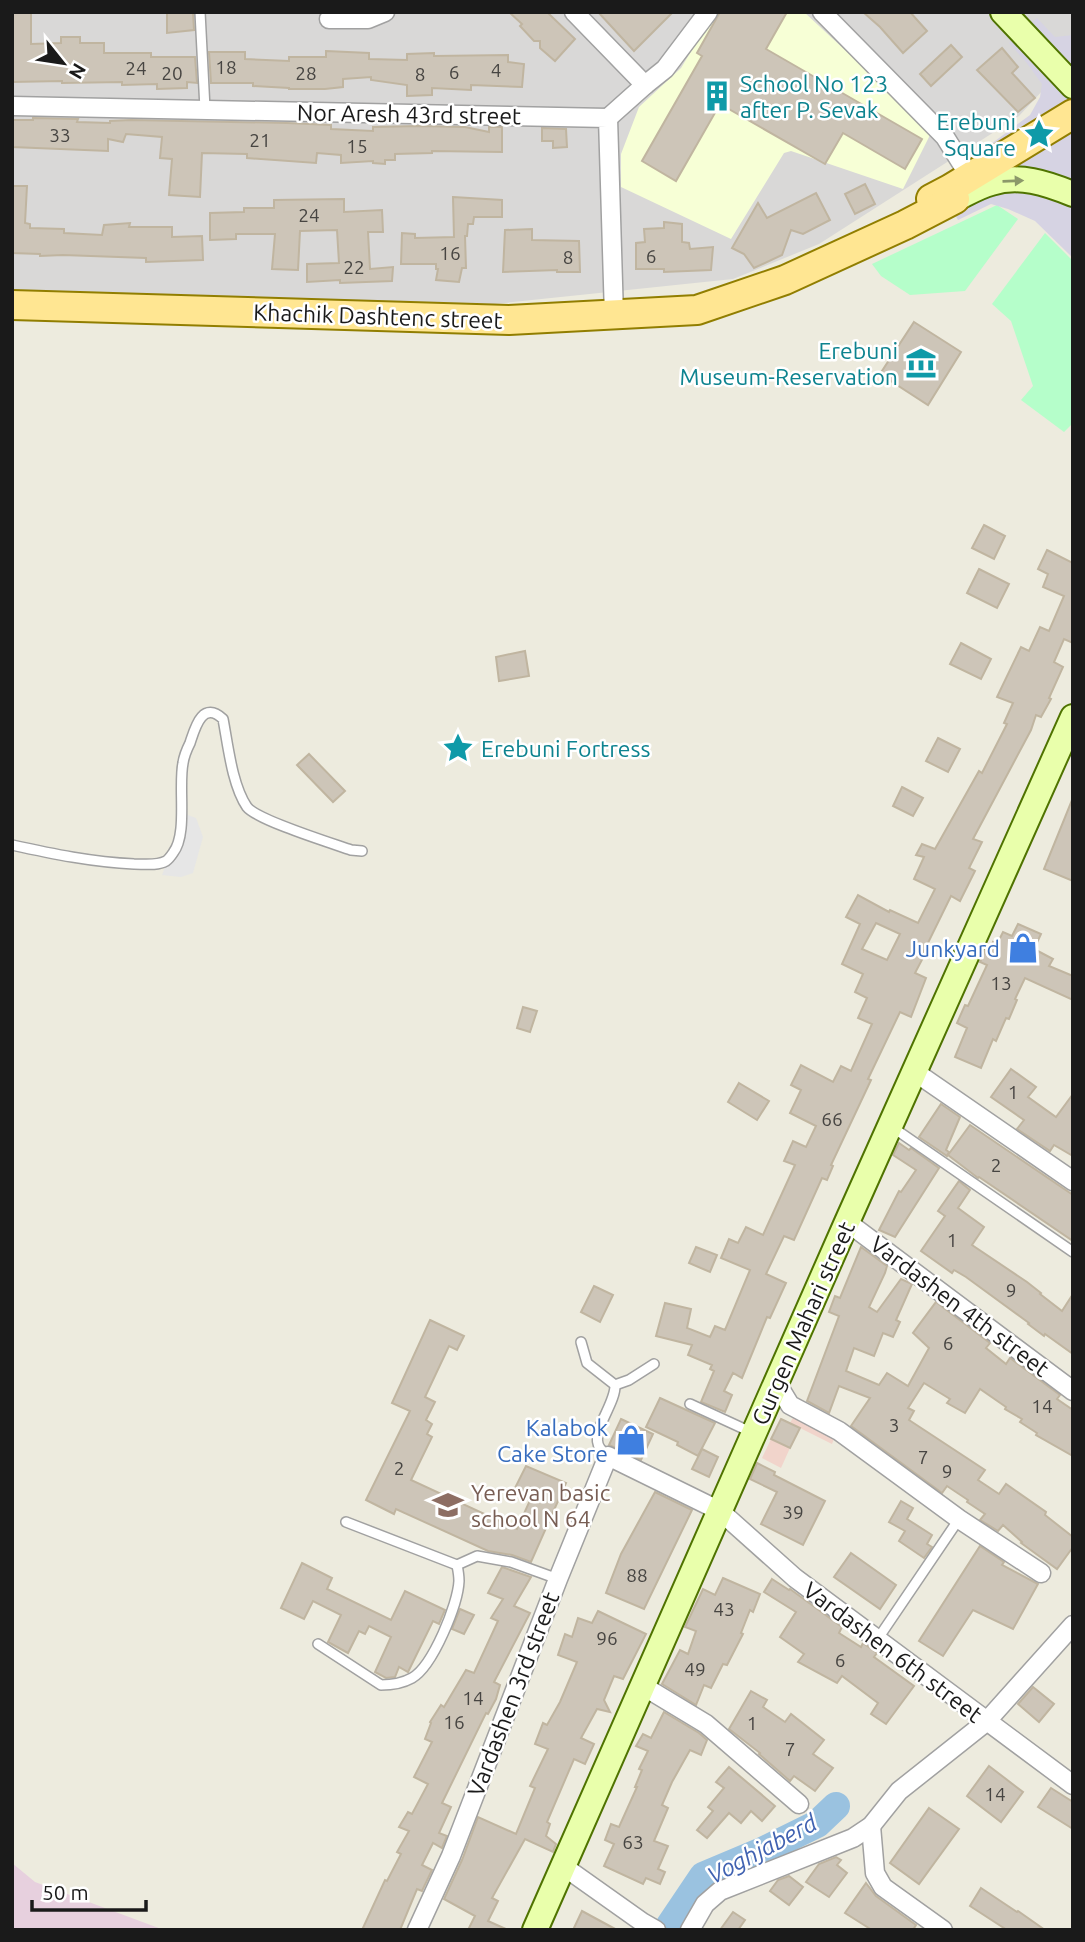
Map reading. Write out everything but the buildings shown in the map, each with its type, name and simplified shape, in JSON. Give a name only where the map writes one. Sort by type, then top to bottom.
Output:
[{"type":"main road","points":[[1003,12],[1073,86]]},
{"type":"main road","points":[[1038,49],[1073,61]]},
{"type":"main road","points":[[958,189],[1073,114]]},
{"type":"main road","points":[[958,189],[1022,180],[1042,182],[1073,194]]},
{"type":"main road","name":"Khachik Dashtenc street","points":[[12,305],[509,320],[697,310],[785,280],[905,225],[958,189]]},
{"type":"main road","name":"Gurgen Mahari street","points":[[535,1930],[1073,717]]},
{"type":"street","points":[[329,19],[369,19],[385,12]]},
{"type":"street","points":[[574,12],[645,85]]},
{"type":"street","points":[[614,316],[608,118],[665,69],[708,12]]},
{"type":"street","points":[[822,12],[945,137],[958,189]]},
{"type":"street","name":"Nor Aresh 43rd street","points":[[12,106],[608,118]]},
{"type":"street","points":[[915,1072],[1073,1181]]},
{"type":"street","name":"Vardashen 4th street","points":[[847,1222],[1073,1391]]},
{"type":"street","points":[[776,1382],[790,1405],[839,1431],[959,1519],[1041,1573]]},
{"type":"street","name":"Vardashen 6th street","points":[[608,1456],[720,1511],[795,1578],[1073,1785]]},
{"type":"street","name":"Vardashen 3rd street","points":[[416,1930],[451,1856],[608,1456]]},
{"type":"street","points":[[690,1930],[705,1904],[720,1891],[853,1838],[871,1826],[899,1791],[986,1722],[1072,1626]]},
{"type":"street","points":[[643,1686],[706,1724],[799,1804]]},
{"type":"street","points":[[871,1826],[875,1873],[883,1887],[943,1930]]},
{"type":"street","points":[[563,1866],[646,1927]]},
{"type":"lane","points":[[201,12],[205,109]]},
{"type":"lane","points":[[12,845],[75,859],[154,864],[166,861],[175,851],[180,829],[182,764],[198,720],[211,712],[222,719],[239,793],[249,810],[267,820],[351,850],[362,851]]},
{"type":"lane","points":[[891,1126],[1073,1252]]},
{"type":"lane","points":[[581,1342],[587,1363],[615,1385]]},
{"type":"lane","points":[[615,1385],[629,1380],[654,1364]]},
{"type":"lane","points":[[608,1456],[598,1447],[597,1436],[615,1394],[615,1385]]},
{"type":"lane","points":[[690,1404],[754,1434]]},
{"type":"lane","points":[[877,1640],[959,1519]]},
{"type":"lane","points":[[346,1522],[457,1565],[477,1556],[511,1562],[558,1579]]},
{"type":"lane","points":[[318,1644],[381,1685],[393,1685],[414,1678],[429,1661],[446,1626],[459,1582],[457,1565]]},
{"type":"shaded area","points":[[12,12],[1073,12],[1073,119],[1044,89],[1019,116],[819,244],[733,279],[485,305],[12,290]]},
{"type":"shaded area","points":[[715,12],[804,12],[932,131],[903,189],[791,151],[784,153],[731,239],[621,187],[621,154],[639,107],[681,68]]},
{"type":"shaded area","name":"Erebuni Square","points":[[1037,18],[1055,37],[1073,35],[1073,258],[1035,221],[1008,209],[991,204],[958,220],[936,179],[980,152],[1030,115],[1040,97],[1042,84],[1009,43]]},
{"type":"shaded area","points":[[185,814],[196,818],[203,837],[193,873],[181,877],[162,875]]},
{"type":"shaded area","points":[[794,1416],[835,1436],[832,1444],[790,1423]]},
{"type":"shaded area","points":[[771,1439],[790,1448],[781,1468],[762,1458]]},
{"type":"shaded area","points":[[12,1863],[35,1882],[164,1930],[12,1930]]},
{"type":"green space","points":[[997,205],[1018,219],[965,291],[910,295],[881,276],[872,264]]},
{"type":"green space","points":[[1045,233],[1073,261],[1073,423],[1064,432],[1021,400],[1033,386],[1011,321],[992,304]]},
{"type":"waterway","name":"Voghjaberd","points":[[668,1930],[703,1876],[817,1824],[836,1806]]},
{"type":"place","name":"School No 123 after P. Sevak","points":[[717,96]]},
{"type":"place","name":"Erebuni Square","points":[[1039,134]]},
{"type":"place","name":"Erebuni Museum-Reservation","points":[[921,363]]},
{"type":"place","name":"Erebuni Fortress","points":[[458,748]]},
{"type":"place","name":"Junkyard","points":[[1023,948]]},
{"type":"place","name":"Kalabok Cake Store","points":[[631,1440]]},
{"type":"place","name":"Yerevan basic school N 64","points":[[448,1505]]}]
